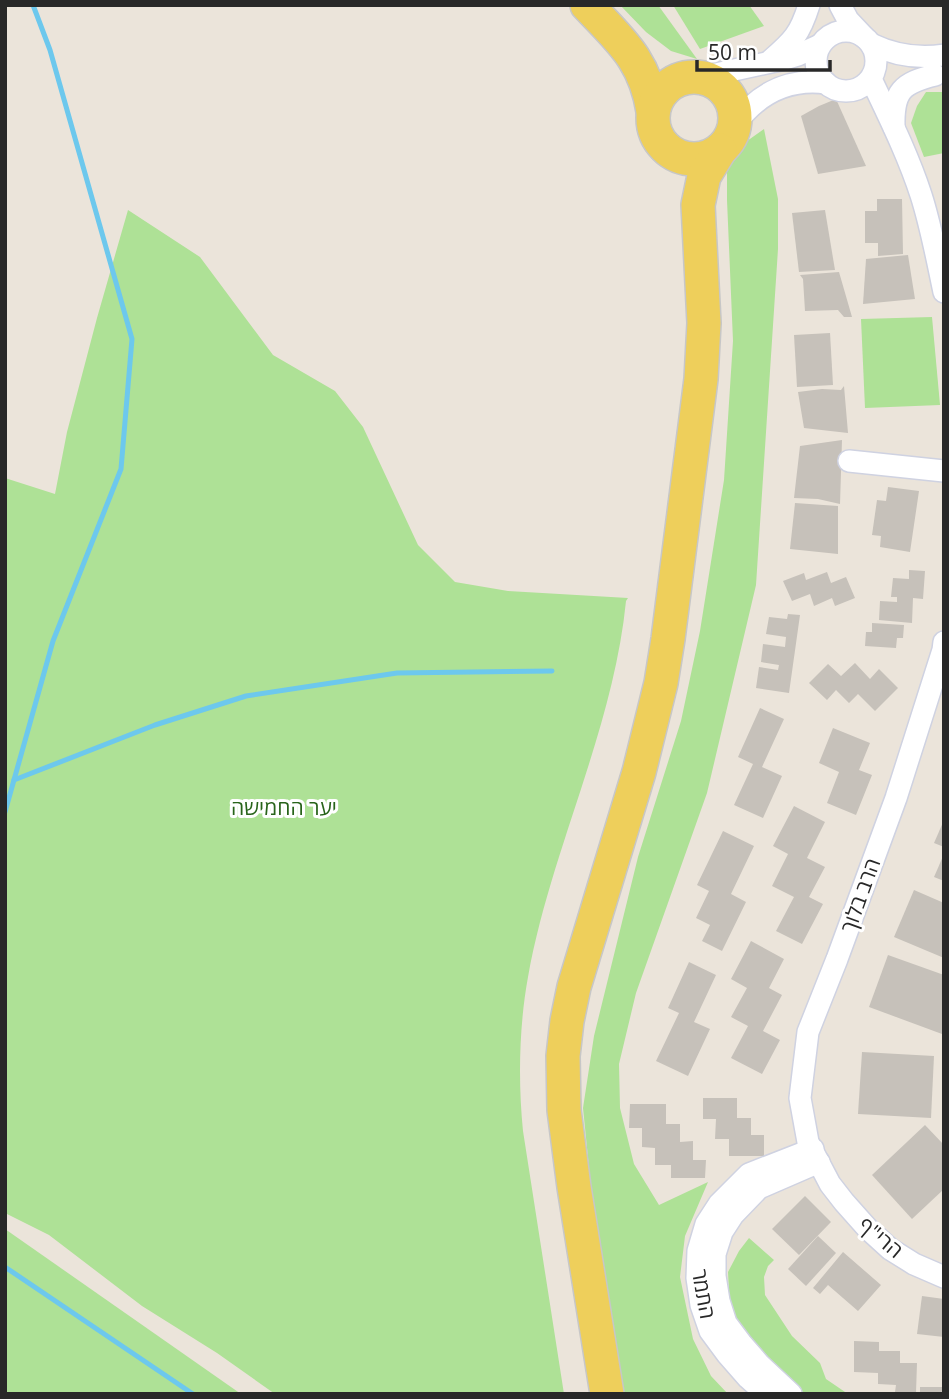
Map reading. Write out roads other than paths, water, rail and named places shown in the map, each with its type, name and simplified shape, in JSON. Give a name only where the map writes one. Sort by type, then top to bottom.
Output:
[{"type":"main road","points":[[594,13],[645,54],[671,69],[714,82],[724,89],[735,113],[727,138],[704,176],[700,189],[698,205],[704,323],[701,379],[661,682],[648,737],[574,987],[563,1056],[564,1110],[574,1187],[607,1394]]},
{"type":"main road","points":[[594,13],[617,36],[639,66],[650,92],[653,125],[658,138],[682,168],[699,226]]},
{"type":"main road","points":[[653,111],[658,97],[667,86],[679,79],[697,77]]},
{"type":"main road","points":[[667,149],[677,156],[699,159],[710,156],[727,138]]},
{"type":"street","points":[[768,62],[791,43],[803,22],[808,5]]},
{"type":"street","points":[[839,5],[828,38],[816,54],[818,74],[870,107],[898,136]]},
{"type":"street","points":[[839,5],[867,41],[876,58],[873,75],[922,198],[944,292]]},
{"type":"street","points":[[697,77],[799,55],[846,30],[856,32],[884,51],[917,57],[944,55]]},
{"type":"street","points":[[727,138],[745,111],[782,87],[810,81],[855,90],[873,75],[940,76]]},
{"type":"street","points":[[898,136],[895,104],[899,93],[915,80],[940,76]]},
{"type":"street","points":[[849,461],[944,471]]},
{"type":"street","name":"הרב בלוך","points":[[830,1184],[808,1142],[800,1098],[808,1032],[895,797],[944,642]]},
{"type":"street","name":"התמר","points":[[766,1394],[748,1378],[710,1331],[701,1305],[697,1278],[698,1251],[706,1224],[719,1204],[749,1174],[816,1156]]},
{"type":"street","name":"התמר","points":[[791,1394],[760,1365],[726,1323],[717,1289],[715,1254],[722,1232],[733,1215],[760,1188],[816,1156]]},
{"type":"street","name":"הרי\"ף","points":[[830,1184],[868,1229],[890,1248],[914,1264],[944,1277]]},
{"type":"waterway","points":[[5,812],[53,641],[121,469],[132,339],[50,50],[33,5]]},
{"type":"waterway","points":[[14,780],[155,725],[246,696],[397,673],[552,671]]},
{"type":"waterway","points":[[5,1267],[193,1394]]},
{"type":"park label","name":"יער החמישה","points":[[284,807]]}]
